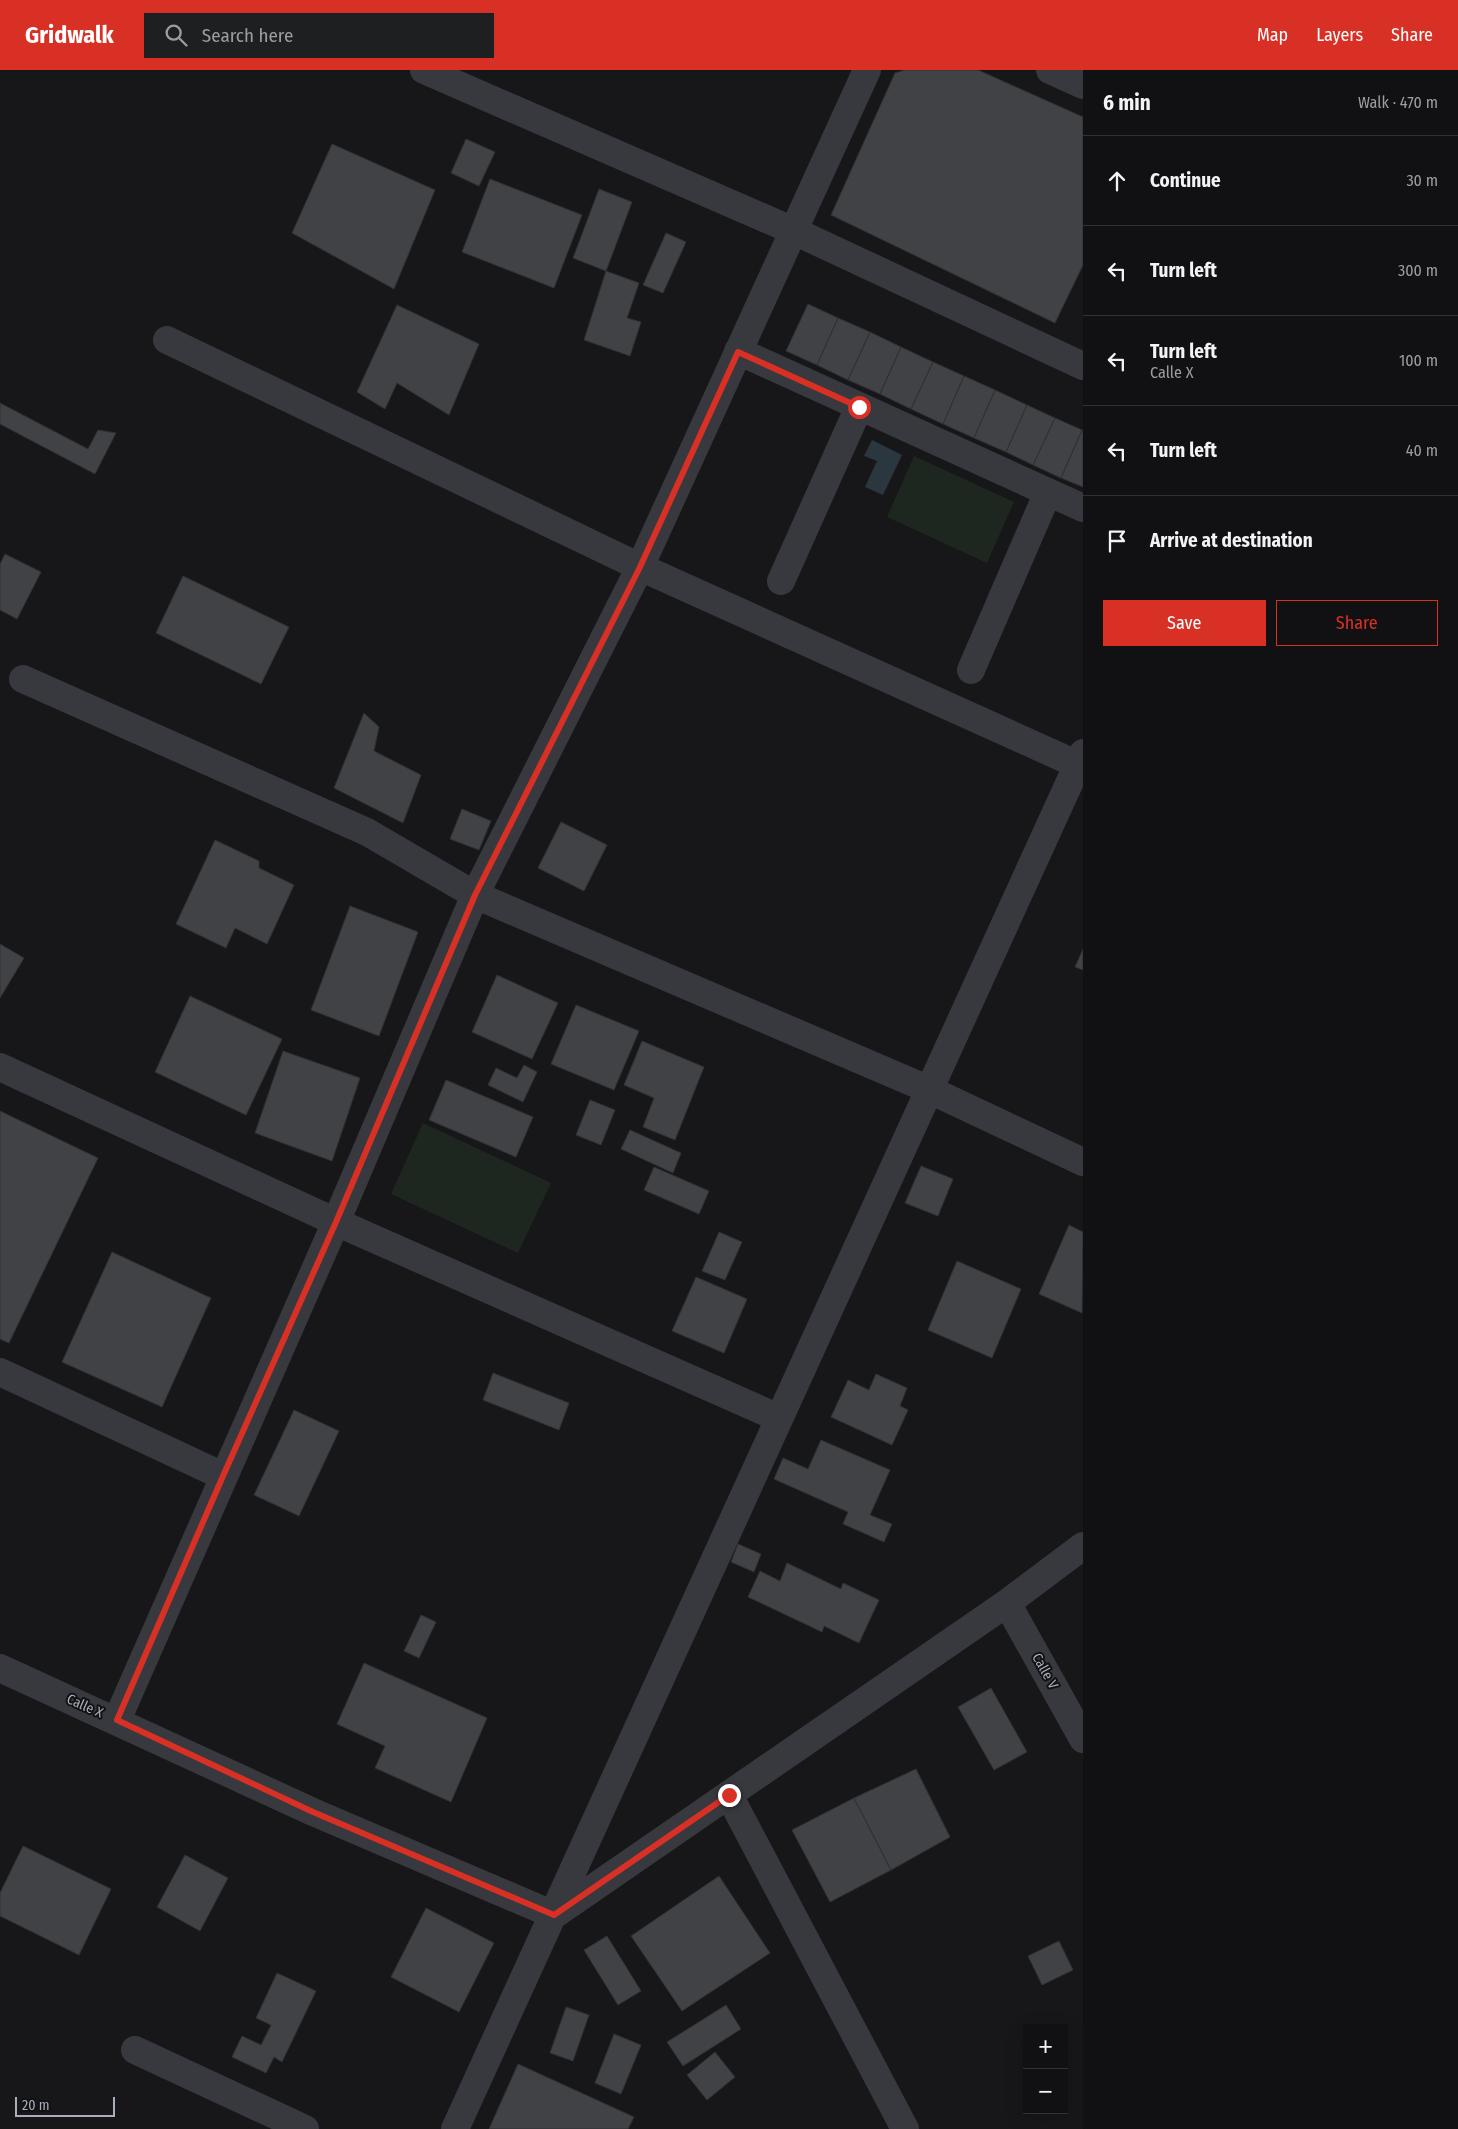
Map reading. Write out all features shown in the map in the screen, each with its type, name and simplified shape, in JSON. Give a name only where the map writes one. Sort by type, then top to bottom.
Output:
[{"type":"street","points":[[424,70],[794,231],[1083,366]]},
{"type":"street","points":[[117,1720],[336,1222],[475,895],[640,567],[867,70]]},
{"type":"street","points":[[1050,70],[1083,85]]},
{"type":"street","points":[[167,340],[640,567],[1081,762],[455,2129]]},
{"type":"street","points":[[738,352],[1083,508]]},
{"type":"street","points":[[781,581],[859,407]]},
{"type":"street","points":[[972,670],[1048,492]]},
{"type":"street","points":[[24,679],[367,832],[475,895],[930,1090],[1083,1162]]},
{"type":"street","points":[[0,1066],[336,1222],[779,1418]]},
{"type":"street","points":[[0,1372],[223,1476]]},
{"type":"street","points":[[554,1915],[1007,1603],[1083,1546]]},
{"type":"street","name":"Calle V","points":[[1007,1603],[1083,1739]]},
{"type":"street","name":"Calle X","points":[[0,1668],[117,1720],[313,1812],[554,1915]]},
{"type":"street","points":[[729,1795],[905,2129]]},
{"type":"street","points":[[135,2050],[305,2129]]},
{"type":"shaded area","points":[[872,440],[902,455],[883,495],[865,487],[877,461],[864,456]]},
{"type":"shaded area","points":[[914,456],[1014,502],[987,563],[887,517]]},
{"type":"shaded area","points":[[423,1123],[551,1183],[518,1253],[391,1194]]},
{"type":"building","points":[[905,70],[978,70],[1083,117],[1083,265],[1055,323],[831,215],[895,73]]},
{"type":"building","points":[[466,139],[495,152],[479,186],[451,173]]},
{"type":"building","points":[[332,144],[435,190],[394,289],[292,233]]},
{"type":"building","points":[[490,179],[582,215],[554,288],[462,252]]},
{"type":"building","points":[[599,189],[632,202],[606,271],[573,258]]},
{"type":"building","points":[[666,233],[686,242],[663,293],[643,285]]},
{"type":"building","points":[[606,271],[639,283],[627,318],[641,322],[630,356],[584,340]]},
{"type":"building","points":[[808,304],[838,318],[817,365],[786,351]]},
{"type":"building","points":[[397,305],[479,344],[449,415],[397,383],[385,409],[357,392]]},
{"type":"building","points":[[838,318],[870,332],[848,380],[817,365]]},
{"type":"building","points":[[870,332],[901,347],[880,394],[848,380]]},
{"type":"building","points":[[901,347],[933,362],[911,409],[880,394]]},
{"type":"building","points":[[933,362],[964,376],[943,424],[911,409]]},
{"type":"building","points":[[964,376],[995,390],[974,438],[943,424]]},
{"type":"building","points":[[995,390],[1027,405],[1006,452],[974,438]]},
{"type":"building","points":[[0,403],[88,449],[98,430],[116,433],[95,474],[0,424]]},
{"type":"building","points":[[1027,405],[1055,418],[1033,465],[1006,452]]},
{"type":"building","points":[[1055,418],[1082,430],[1061,478],[1033,465]]},
{"type":"building","points":[[1083,431],[1083,487],[1061,478]]},
{"type":"building","points":[[5,554],[41,572],[17,619],[0,610],[0,564]]},
{"type":"building","points":[[183,576],[289,627],[261,684],[156,633]]},
{"type":"building","points":[[364,713],[379,727],[374,751],[421,775],[403,823],[334,788]]},
{"type":"building","points":[[462,809],[491,821],[479,850],[450,839]]},
{"type":"building","points":[[561,822],[607,845],[584,891],[538,868]]},
{"type":"building","points":[[215,840],[259,861],[259,868],[294,885],[267,944],[235,928],[226,948],[176,924]]},
{"type":"building","points":[[350,906],[418,932],[379,1036],[311,1010]]},
{"type":"building","points":[[0,944],[24,958],[0,998]]},
{"type":"building","points":[[1083,949],[1083,970],[1075,967]]},
{"type":"building","points":[[497,975],[558,1003],[532,1059],[472,1032]]},
{"type":"building","points":[[190,996],[282,1039],[246,1115],[155,1072]]},
{"type":"building","points":[[576,1005],[639,1031],[614,1090],[551,1064]]},
{"type":"building","points":[[642,1041],[704,1067],[675,1140],[643,1127],[654,1098],[624,1085]]},
{"type":"building","points":[[283,1051],[360,1078],[332,1161],[255,1133]]},
{"type":"building","points":[[524,1065],[537,1072],[523,1102],[488,1085],[496,1068],[517,1078]]},
{"type":"building","points":[[446,1080],[533,1117],[516,1157],[429,1120]]},
{"type":"building","points":[[590,1100],[615,1110],[601,1145],[576,1135]]},
{"type":"building","points":[[0,1111],[98,1158],[9,1343],[0,1339]]},
{"type":"building","points":[[630,1130],[681,1153],[673,1173],[621,1149]]},
{"type":"building","points":[[921,1166],[953,1179],[938,1216],[905,1203]]},
{"type":"building","points":[[654,1167],[709,1191],[699,1214],[644,1190]]},
{"type":"building","points":[[1069,1225],[1083,1232],[1082,1313],[1039,1294]]},
{"type":"building","points":[[719,1232],[742,1242],[725,1280],[702,1271]]},
{"type":"building","points":[[112,1252],[211,1298],[162,1407],[62,1362]]},
{"type":"building","points":[[957,1261],[1021,1289],[992,1358],[928,1330]]},
{"type":"building","points":[[696,1277],[747,1299],[724,1353],[672,1331]]},
{"type":"building","points":[[493,1373],[569,1403],[559,1430],[483,1400]]},
{"type":"building","points":[[876,1374],[907,1388],[900,1406],[908,1410],[892,1445],[831,1417],[848,1380],[869,1390]]},
{"type":"building","points":[[294,1410],[339,1431],[299,1516],[254,1495]]},
{"type":"building","points":[[821,1440],[890,1470],[870,1515],[892,1524],[884,1542],[843,1524],[848,1512],[774,1479],[783,1458],[808,1469]]},
{"type":"building","points":[[738,1544],[761,1554],[754,1572],[731,1562]]},
{"type":"building","points":[[787,1563],[841,1589],[843,1583],[879,1600],[859,1643],[824,1626],[822,1632],[748,1597],[760,1571],[780,1581]]},
{"type":"building","points":[[421,1615],[436,1622],[419,1658],[404,1651]]},
{"type":"building","points":[[364,1663],[487,1718],[451,1802],[375,1768],[385,1746],[337,1724]]},
{"type":"building","points":[[991,1688],[1027,1752],[994,1770],[958,1707]]},
{"type":"building","points":[[916,1769],[950,1837],[891,1870],[854,1798]]},
{"type":"building","points":[[854,1798],[891,1870],[830,1902],[792,1830]]},
{"type":"building","points":[[23,1846],[111,1889],[79,1955],[0,1916],[0,1893]]},
{"type":"building","points":[[185,1855],[228,1878],[200,1931],[157,1907]]},
{"type":"building","points":[[719,1876],[770,1953],[682,2011],[631,1936]]},
{"type":"building","points":[[426,1908],[494,1943],[459,2012],[391,1977]]},
{"type":"building","points":[[607,1936],[641,1991],[618,2005],[584,1950]]},
{"type":"building","points":[[1059,1941],[1073,1970],[1042,1985],[1028,1956]]},
{"type":"building","points":[[277,1973],[316,1991],[282,2062],[274,2057],[266,2073],[232,2057],[242,2036],[261,2045],[271,2025],[256,2018]]},
{"type":"building","points":[[726,2005],[741,2029],[683,2066],[667,2042]]},
{"type":"building","points":[[566,2007],[589,2015],[573,2061],[550,2053]]},
{"type":"building","points":[[614,2034],[641,2045],[621,2094],[595,2083]]},
{"type":"building","points":[[715,2052],[735,2077],[707,2100],[687,2075]]},
{"type":"building","points":[[518,2064],[634,2117],[628,2129],[489,2129]]},
{"type":"route","points":[[729,1795],[554,1915],[313,1812],[117,1720],[336,1222],[475,895],[640,567],[738,352],[859,407]]}]
